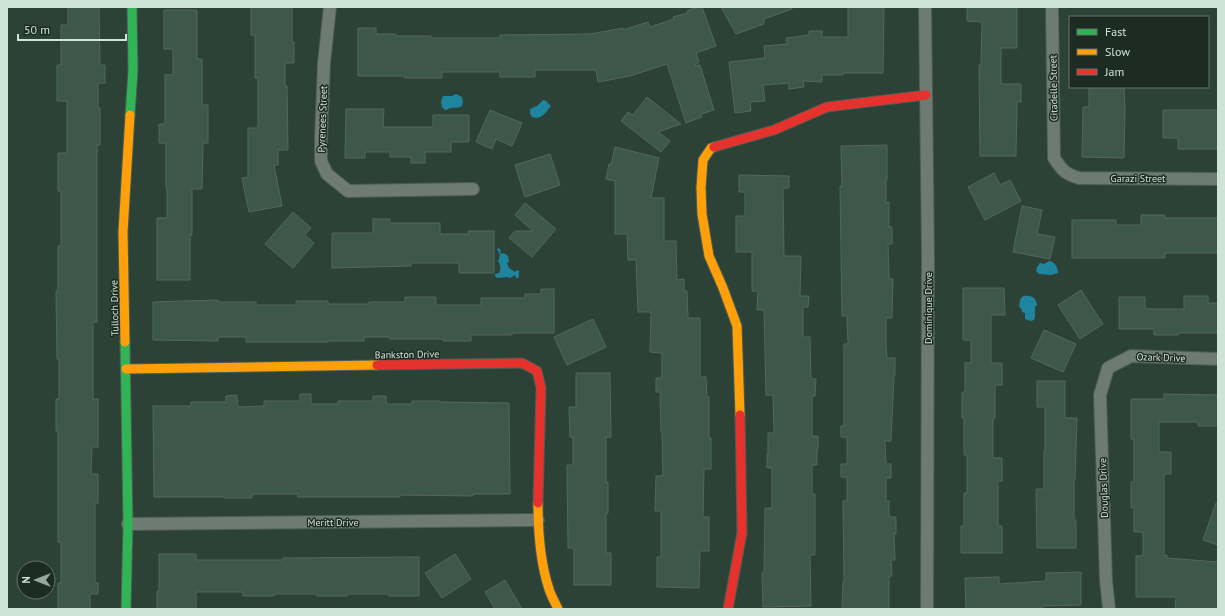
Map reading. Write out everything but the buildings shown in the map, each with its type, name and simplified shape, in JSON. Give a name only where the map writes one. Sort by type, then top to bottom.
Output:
[{"type":"street","name":"Tulloch Drive","points":[[126,609],[128,524],[123,232],[133,71],[132,7]]},
{"type":"street","name":"Pyrenees Street","points":[[330,7],[324,62],[321,138],[321,161],[327,174],[348,191],[472,189]]},
{"type":"street","name":"Dominique Drive","points":[[925,7],[928,256],[927,609]]},
{"type":"street","name":"Citadelle Street","points":[[1052,7],[1054,158],[1061,168]]},
{"type":"street","points":[[728,609],[742,533],[737,326],[709,256],[702,214],[701,188],[703,160],[711,148],[774,130],[827,107],[926,95]]},
{"type":"street","name":"Garazi Street","points":[[1061,168],[1070,175],[1079,178],[1218,179]]},
{"type":"street","name":"Ozark Drive","points":[[1108,368],[1131,356],[1218,359]]},
{"type":"street","name":"Bankston Drive","points":[[126,369],[522,363],[537,371],[542,388],[538,520],[541,554],[549,589],[558,609]]},
{"type":"street","name":"Douglas Drive","points":[[1108,368],[1100,395],[1106,580],[1109,609]]},
{"type":"street","name":"Meritt Drive","points":[[128,524],[538,520]]},
{"type":"water","points":[[456,94],[462,97],[462,106],[445,110],[442,107],[441,101],[443,96],[452,96]]},
{"type":"water","points":[[543,100],[551,106],[541,117],[532,117],[530,109],[537,106]]},
{"type":"water","points":[[499,248],[501,254],[504,253],[508,256],[509,262],[507,263],[509,268],[515,272],[517,270],[519,271],[518,278],[516,278],[515,275],[510,278],[497,278],[495,276],[495,274],[499,273],[500,269],[500,264],[498,262],[500,255],[497,249]]},
{"type":"water","points":[[1049,261],[1056,266],[1058,273],[1051,275],[1039,274],[1036,271],[1040,263],[1044,264]]},
{"type":"water","points":[[1023,296],[1031,296],[1036,300],[1037,305],[1035,307],[1034,320],[1031,321],[1025,319],[1025,313],[1022,312],[1021,308],[1019,307],[1020,300]]},
{"type":"traffic: fast","points":[[130,115],[133,71],[132,7]]},
{"type":"traffic: fast","points":[[125,342],[128,524],[126,609]]},
{"type":"traffic: slow","points":[[125,342],[123,232],[130,115]]},
{"type":"traffic: slow","points":[[714,147],[711,148],[703,160],[701,188],[702,214],[709,256],[737,326],[740,415]]},
{"type":"traffic: slow","points":[[126,369],[377,365]]},
{"type":"traffic: slow","points":[[538,503],[539,535],[543,568],[550,592],[558,609]]},
{"type":"traffic: jam","points":[[714,147],[774,130],[827,107],[926,95]]},
{"type":"traffic: jam","points":[[377,365],[522,363],[537,371],[541,388],[538,503]]},
{"type":"traffic: jam","points":[[728,609],[742,533],[740,415]]}]
